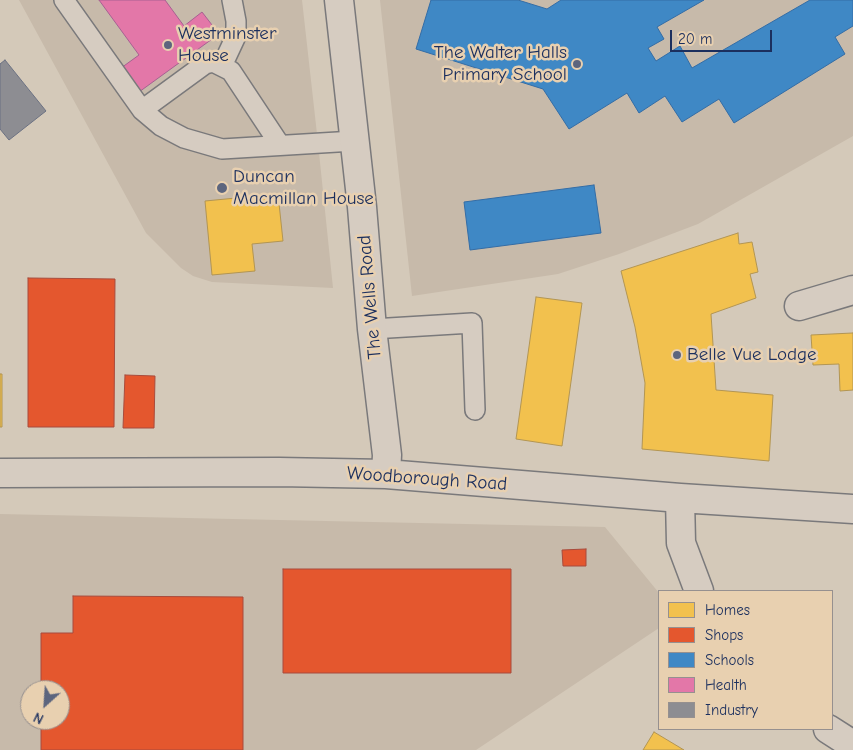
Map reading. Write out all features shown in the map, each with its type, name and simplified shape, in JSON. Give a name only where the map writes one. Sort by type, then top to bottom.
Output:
[{"type":"main road","name":"The Wells Road","points":[[339,0],[372,329],[387,455],[386,474]]},
{"type":"main road","points":[[798,306],[853,290]]},
{"type":"main road","name":"Woodborough Road","points":[[0,473],[279,472],[386,474],[680,498],[853,509]]},
{"type":"main road","points":[[680,498],[681,543],[699,590]]},
{"type":"main road","points":[[830,730],[853,745]]},
{"type":"lane","points":[[64,0],[142,110],[161,126],[184,138],[222,149],[354,141]]},
{"type":"lane","points":[[222,66],[236,36],[236,21],[232,0]]},
{"type":"lane","points":[[142,110],[205,64],[213,62],[231,71],[280,145]]},
{"type":"lane","points":[[372,329],[472,323],[475,410]]},
{"type":"shaded area","name":"Duncan Macmillan House","points":[[19,0],[302,0],[333,288],[212,282],[193,276],[181,268],[146,233]]},
{"type":"shaded area","points":[[380,0],[853,0],[853,136],[698,224],[619,254],[558,274],[412,296]]},
{"type":"shaded area","points":[[0,514],[605,527],[658,592],[658,629],[476,750],[0,750]]},
{"type":"building: Homes","points":[[278,194],[283,241],[252,244],[255,271],[212,275],[205,201]]},
{"type":"building: Homes","name":"Belle Vue Lodge","points":[[738,233],[739,244],[752,242],[758,272],[750,274],[756,298],[711,314],[716,390],[773,395],[769,461],[642,449],[645,383],[635,327],[621,271]]},
{"type":"building: Homes","points":[[536,297],[582,303],[562,446],[516,439]]},
{"type":"building: Homes","points":[[853,333],[853,390],[840,391],[839,364],[813,365],[811,335]]},
{"type":"building: Homes","points":[[0,374],[2,374],[2,427],[0,427]]},
{"type":"building: Homes","points":[[654,732],[684,750],[643,750]]},
{"type":"building: Shops","points":[[28,278],[115,279],[114,427],[28,427]]},
{"type":"building: Shops","points":[[125,375],[155,376],[154,428],[123,428]]},
{"type":"building: Shops","points":[[586,549],[586,566],[563,566],[562,550]]},
{"type":"building: Shops","points":[[283,569],[511,569],[511,673],[283,673]]},
{"type":"building: Shops","points":[[73,596],[243,597],[243,750],[41,750],[41,730],[70,730],[70,680],[41,680],[41,633],[73,633]]},
{"type":"building: Schools","name":"The Walter Halls Primary School","points":[[431,0],[518,0],[547,9],[561,0],[704,0],[657,27],[664,39],[648,48],[656,61],[680,46],[692,68],[810,0],[853,0],[853,26],[835,37],[845,54],[734,123],[719,99],[682,122],[665,96],[639,113],[627,93],[569,129],[543,89],[416,49]]},
{"type":"building: Schools","points":[[594,185],[601,233],[470,250],[464,202]]},
{"type":"building: Health","name":"Westminster House","points":[[99,0],[165,0],[184,26],[202,12],[219,34],[139,92],[121,68],[139,55]]},
{"type":"building: Industry","points":[[5,60],[46,111],[9,140],[0,129],[0,64]]},
{"type":"place","name":"Westminster House","points":[[168,45]]},
{"type":"place","name":"The Walter Halls Primary School","points":[[577,64]]},
{"type":"place","name":"Duncan Macmillan House","points":[[222,188]]},
{"type":"place","name":"Belle Vue Lodge","points":[[677,355]]}]
